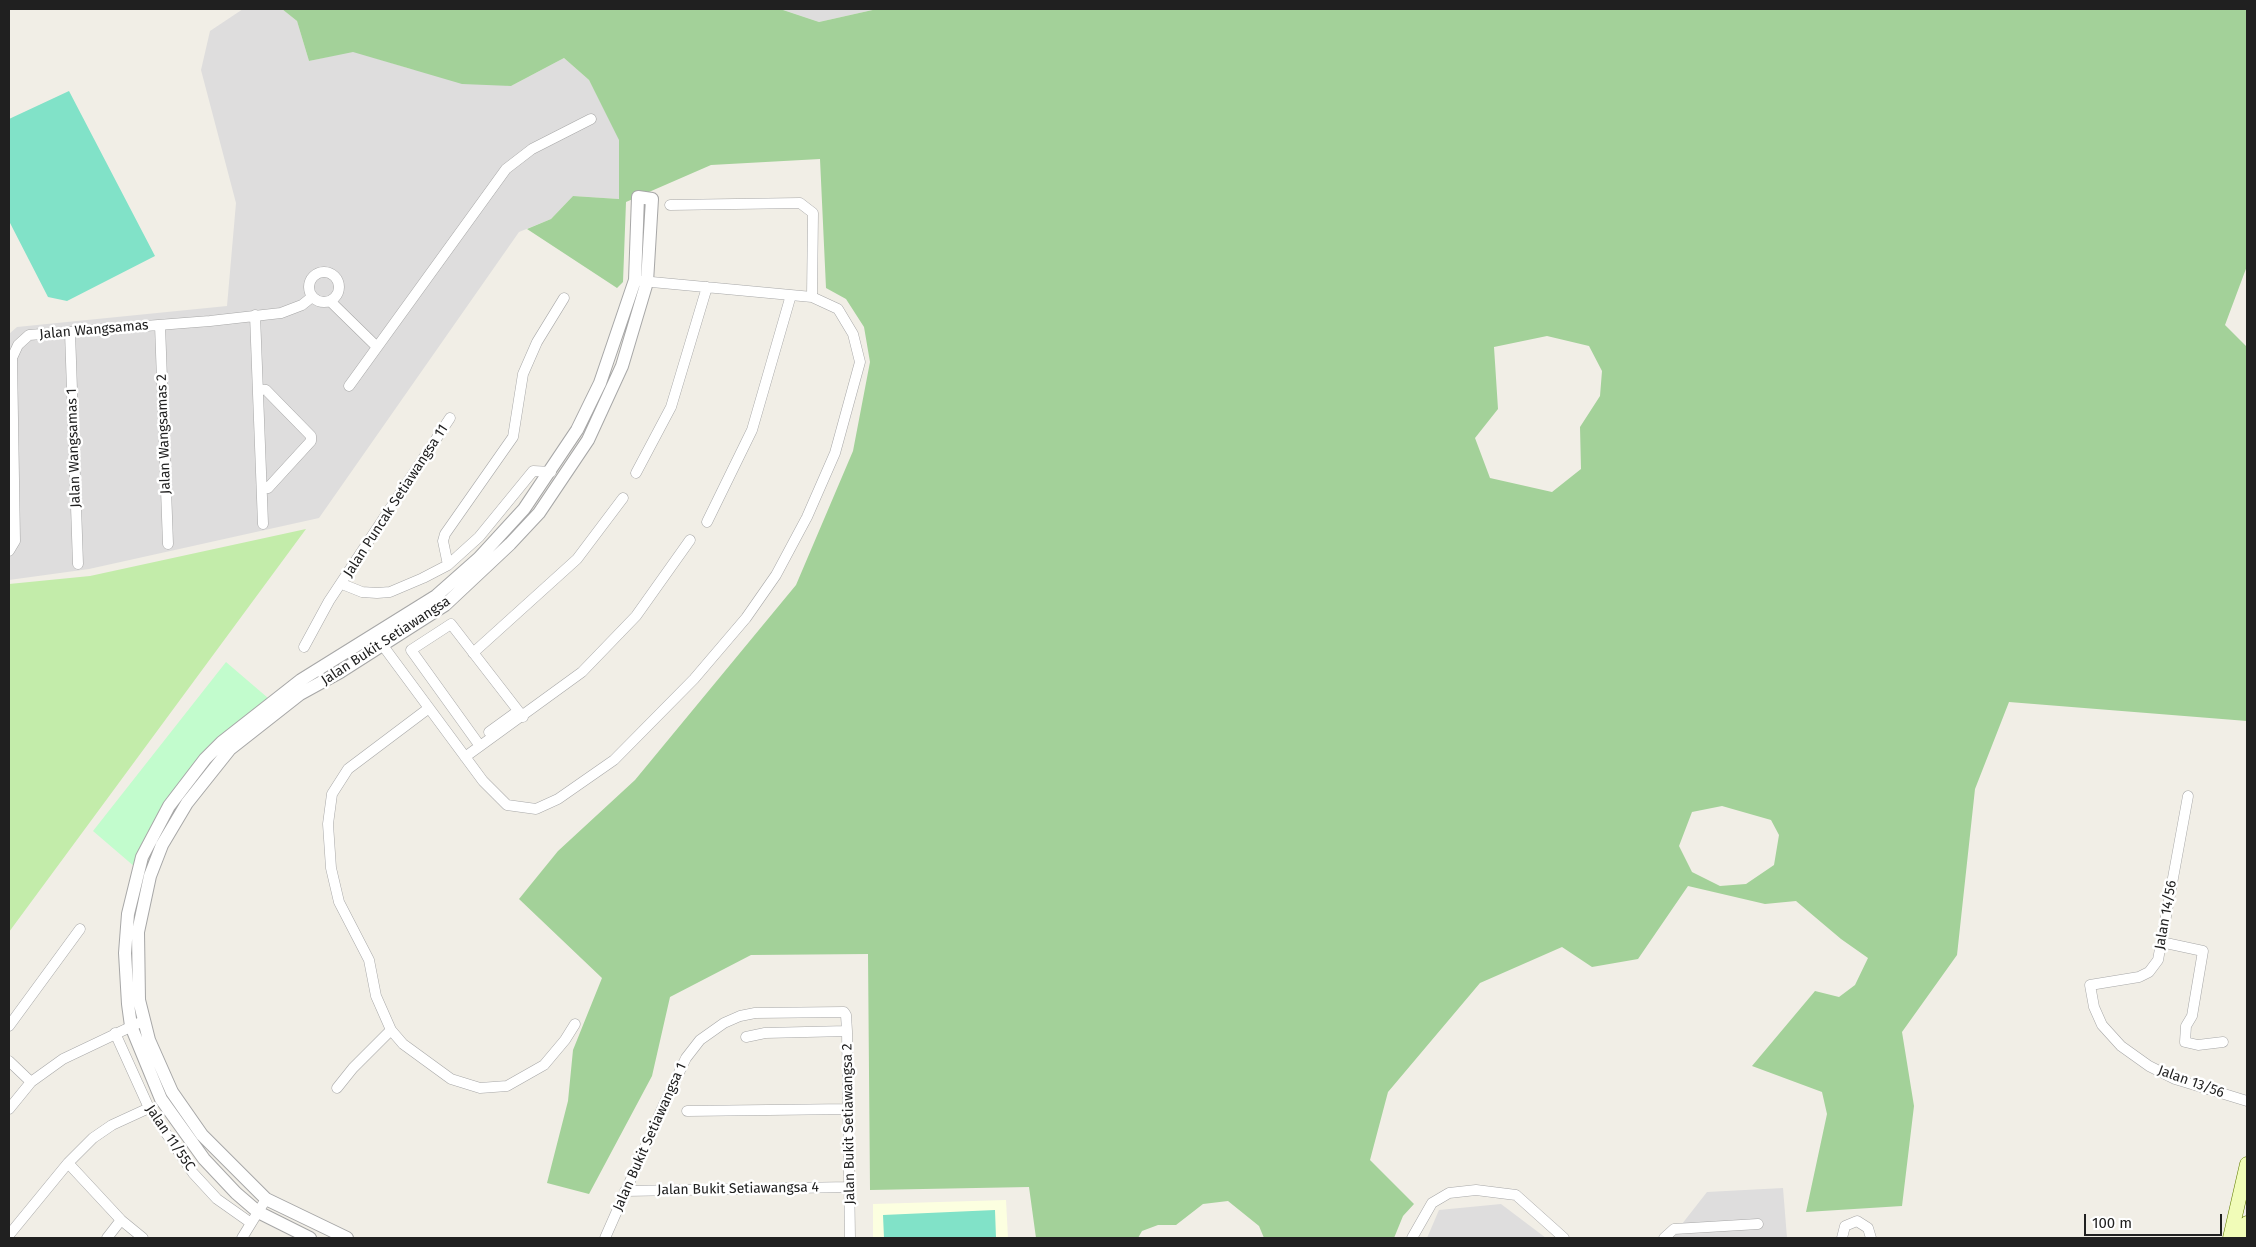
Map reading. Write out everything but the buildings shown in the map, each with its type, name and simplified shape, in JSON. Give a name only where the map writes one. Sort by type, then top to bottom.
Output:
[{"type":"main road","points":[[2230,1238],[2247,1164]]},
{"type":"main road","points":[[2243,1238],[2247,1223]]},
{"type":"street","points":[[349,386],[376,346],[506,169],[532,149],[591,119]]},
{"type":"street","name":"Jalan Bukit Setiawangsa","points":[[310,1238],[258,1212],[236,1193],[204,1159],[161,1099],[137,1023],[125,953],[128,914],[142,857],[169,806],[205,759],[222,742],[302,680],[436,596],[479,558],[524,509],[551,472],[577,430],[600,383],[641,281],[638,196],[652,199],[641,281],[622,366],[588,440],[539,513],[510,544],[445,605],[383,646],[300,694],[250,731],[214,766],[187,803],[162,845],[150,876],[140,914],[137,952],[139,1000],[137,1023],[149,1040],[172,1092],[202,1135],[266,1199],[347,1238]]},
{"type":"street","points":[[670,205],[800,203],[814,212],[812,296]]},
{"type":"street","points":[[317,273],[332,273],[337,279],[339,290],[330,301],[321,302],[312,297],[308,288],[311,278],[317,273]]},
{"type":"street","points":[[375,635],[483,781],[507,806],[536,809],[558,799],[614,760],[694,679],[746,618],[776,575],[807,516],[835,453],[860,362],[853,334],[838,309],[812,296],[641,281]]},
{"type":"street","points":[[636,473],[671,407],[707,288]]},
{"type":"street","points":[[706,522],[752,430],[791,295]]},
{"type":"street","name":"Jalan Wangsamas","points":[[9,548],[15,541],[12,358],[18,345],[29,335],[160,325],[281,312],[302,305],[312,297]]},
{"type":"street","points":[[448,565],[443,541],[445,534],[513,437],[523,374],[537,342],[564,298]]},
{"type":"street","points":[[330,301],[376,346]]},
{"type":"street","points":[[255,315],[263,524]]},
{"type":"street","name":"Jalan Wangsamas 2","points":[[160,325],[168,544]]},
{"type":"street","name":"Jalan Wangsamas 1","points":[[70,332],[78,564]]},
{"type":"street","points":[[258,389],[266,390],[311,436],[310,441],[268,488],[262,489]]},
{"type":"street","name":"Jalan Puncak Setiawangsa 11","points":[[304,647],[329,601],[450,418]]},
{"type":"street","name":"Jalan Puncak Setiawangsa 11","points":[[342,584],[362,592],[390,592],[448,565],[479,537],[533,471],[551,472]]},
{"type":"street","points":[[473,653],[577,559],[623,498]]},
{"type":"street","points":[[465,757],[478,744],[582,672],[636,616],[690,540]]},
{"type":"street","points":[[478,744],[411,650],[451,624],[521,714]]},
{"type":"street","points":[[429,708],[348,769],[332,794],[328,824],[331,868],[339,902],[369,960],[376,996],[391,1030],[403,1044],[451,1079],[480,1088],[507,1086],[544,1065],[565,1040],[575,1024]]},
{"type":"street","name":"Jalan 14/56","points":[[2090,985],[2140,977],[2149,972],[2158,960],[2188,796]]},
{"type":"street","points":[[9,1026],[80,929]]},
{"type":"street","points":[[2161,942],[2203,951],[2192,1016],[2186,1026],[2185,1042],[2198,1045],[2223,1042]]},
{"type":"street","name":"Jalan 13/56","points":[[2090,985],[2094,1007],[2102,1025],[2122,1046],[2135,1056],[2149,1066],[2175,1079],[2247,1101]]},
{"type":"street","name":"Jalan Bukit Setiawangsa 2","points":[[844,1012],[846,1015],[847,1031],[850,1238]]},
{"type":"street","name":"Jalan Bukit Setiawangsa 1","points":[[605,1238],[682,1067],[700,1040],[724,1023],[740,1016],[755,1013],[844,1012]]},
{"type":"street","points":[[9,1109],[31,1082],[63,1060],[137,1023]]},
{"type":"street","points":[[337,1088],[353,1068],[391,1030]]},
{"type":"street","points":[[746,1037],[765,1033],[847,1031]]},
{"type":"street","name":"Jalan 11/55C","points":[[115,1033],[152,1113],[193,1173],[217,1199],[251,1224]]},
{"type":"street","points":[[9,1061],[31,1082]]},
{"type":"street","points":[[687,1111],[849,1109]]},
{"type":"street","points":[[9,1235],[68,1163],[93,1138],[112,1125],[152,1113]]},
{"type":"street","points":[[68,1163],[120,1220],[143,1238]]},
{"type":"street","name":"Jalan Bukit Setiawangsa 4","points":[[626,1191],[850,1187]]},
{"type":"street","points":[[1412,1238],[1432,1204],[1449,1192],[1476,1190],[1516,1195],[1564,1238]]},
{"type":"street","points":[[242,1238],[266,1199]]},
{"type":"street","points":[[107,1238],[120,1220]]},
{"type":"street","points":[[1842,1238],[1845,1226],[1857,1222],[1868,1228],[1871,1238]]},
{"type":"street","points":[[1664,1238],[1674,1229],[1758,1224]]},
{"type":"shaded area","points":[[243,9],[282,9],[297,21],[309,61],[353,51],[411,69],[511,86],[564,58],[589,80],[620,140],[619,199],[573,196],[551,219],[519,232],[319,518],[89,569],[9,580],[9,334],[17,327],[227,306],[236,203],[201,70],[210,31]]},
{"type":"shaded area","points":[[780,9],[877,9],[819,22]]},
{"type":"shaded area","points":[[1783,1188],[1787,1238],[1671,1238],[1707,1192]]},
{"type":"shaded area","points":[[1006,1200],[1008,1238],[873,1238],[873,1204]]},
{"type":"shaded area","points":[[1501,1204],[1546,1238],[1427,1238],[1439,1210]]},
{"type":"green space","points":[[282,9],[780,9],[819,22],[877,9],[2247,9],[2247,266],[2225,325],[2247,347],[2247,721],[2009,702],[1975,789],[1957,955],[1902,1032],[1914,1106],[1902,1206],[1806,1212],[1827,1114],[1822,1092],[1752,1066],[1815,991],[1839,997],[1855,985],[1868,958],[1841,939],[1796,901],[1765,904],[1688,886],[1638,959],[1592,967],[1562,947],[1480,983],[1388,1092],[1370,1160],[1414,1204],[1403,1216],[1394,1238],[1264,1238],[1259,1226],[1228,1201],[1203,1204],[1176,1225],[1158,1225],[1142,1231],[1138,1238],[1036,1238],[1029,1187],[870,1190],[868,954],[751,955],[670,997],[652,1076],[589,1194],[547,1183],[568,1101],[573,1050],[602,978],[519,899],[558,851],[635,780],[796,585],[853,451],[870,362],[864,327],[846,299],[826,288],[820,159],[711,165],[626,202],[623,282],[617,288],[527,229],[551,219],[573,196],[619,199],[619,140],[589,80],[564,58],[511,86],[462,84],[353,52],[309,61],[297,21]],"holes":[[[1547,336],[1589,346],[1602,371],[1600,396],[1580,427],[1581,469],[1552,492],[1490,478],[1475,438],[1498,409],[1494,347]],[[1722,806],[1771,820],[1779,835],[1774,865],[1746,884],[1720,886],[1692,872],[1679,846],[1692,812]]]},
{"type":"green space","points":[[69,91],[155,256],[67,301],[48,297],[9,221],[9,119]]},
{"type":"green space","points":[[306,529],[9,932],[9,584],[90,576]]},
{"type":"green space","points":[[226,662],[268,698],[216,741],[148,831],[135,867],[93,831]]},
{"type":"green space","points":[[995,1210],[996,1238],[884,1238],[883,1215]]}]
